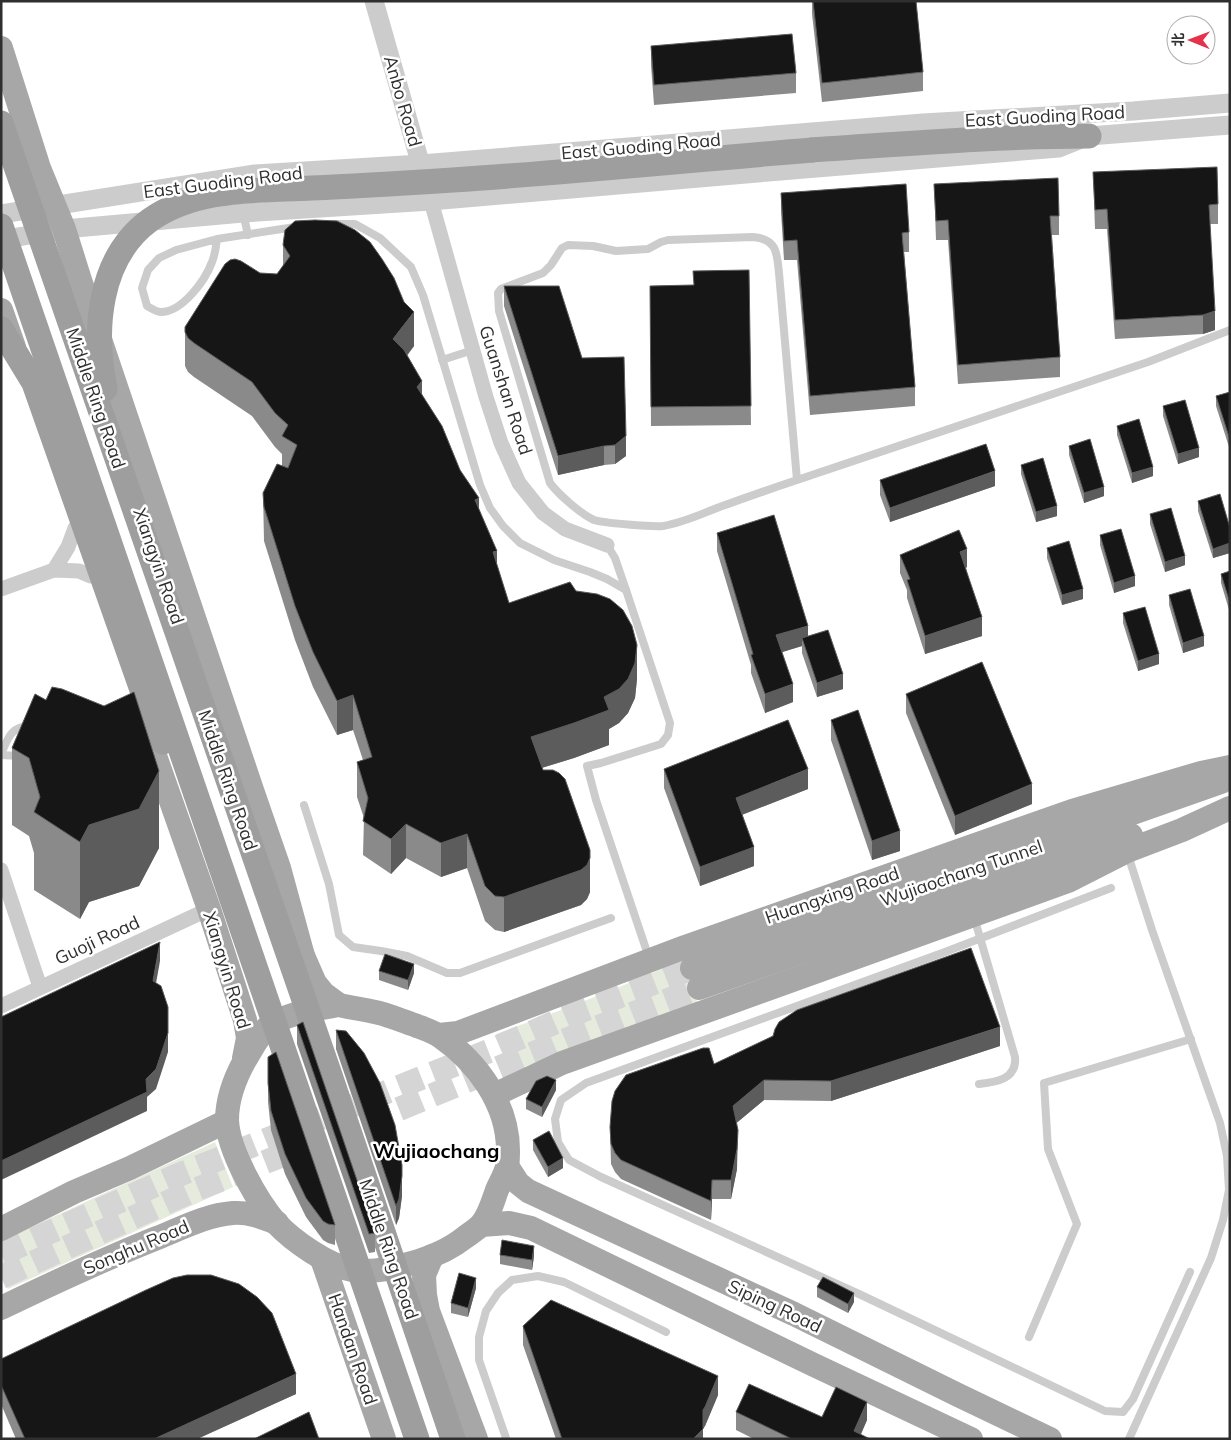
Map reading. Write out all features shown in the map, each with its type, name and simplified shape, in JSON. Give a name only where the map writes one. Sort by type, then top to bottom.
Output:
[{"type":"highway","name":"Middle Ring Road","points":[[1,123],[265,886],[453,1439]]},
{"type":"highway","points":[[265,886],[201,673],[123,446],[107,396],[101,369],[99,347],[103,301],[115,262],[125,245],[137,231],[172,207],[196,199],[251,190],[453,180],[942,141],[1089,136]]},
{"type":"highway","name":"Middle Ring Road","points":[[1,226],[417,1439]]},
{"type":"highway","points":[[1,329],[34,383],[147,704],[232,898]]},
{"type":"main road","name":"Xiangyin Road","points":[[1,48],[40,168],[48,206],[57,230],[123,461],[216,733],[267,872],[315,983],[324,994],[339,1005]]},
{"type":"main road","name":"Xiangyin Road","points":[[1,310],[245,1020],[248,1038],[243,1064]]},
{"type":"main road","name":"Huangxing Road","points":[[439,1035],[458,1033],[649,960],[1072,811],[1201,773],[1230,767]]},
{"type":"main road","name":"Wujiaochang Tunnel","points":[[1230,778],[1216,785],[1147,809],[696,978],[1230,802]]},
{"type":"main road","points":[[494,1095],[555,1065],[1068,881],[1127,851],[1182,830],[1230,808]]},
{"type":"main road","points":[[339,1005],[388,1015],[439,1035],[474,1068],[494,1095],[503,1117],[508,1141],[507,1166],[481,1225],[458,1243],[432,1256],[373,1271],[350,1269],[322,1258],[296,1241],[276,1223],[261,1202],[243,1170],[233,1146],[227,1121],[229,1100],[234,1081],[258,1039],[268,1028],[307,1010],[339,1005]]},
{"type":"main road","points":[[1,1229],[74,1192],[130,1168],[227,1121]]},
{"type":"main road","name":"Siping Road","points":[[507,1166],[518,1183],[528,1191],[794,1314],[1050,1439]]},
{"type":"main road","name":"Songhu Road","points":[[1,1308],[108,1258],[205,1218],[232,1213],[244,1213],[255,1214],[276,1223]]},
{"type":"main road","name":"Siping Road","points":[[481,1225],[509,1223],[531,1228],[971,1439]]},
{"type":"main road","points":[[432,1256],[424,1275],[428,1311],[476,1439]]},
{"type":"main road","name":"Handan Road","points":[[322,1258],[384,1439]]},
{"type":"street","name":"Anbo Road","points":[[374,1],[431,201]]},
{"type":"street","name":"East Guoding Road","points":[[1,214],[255,174],[421,164],[923,122],[1133,111],[1230,103]]},
{"type":"street","name":"East Guoding Road","points":[[1,240],[57,230],[243,213],[431,201],[1059,148],[1089,136],[1230,125]]},
{"type":"street","name":"Guanshan Road","points":[[431,201],[486,397],[501,443],[519,483],[542,513],[565,529],[607,545]]},
{"type":"street","points":[[54,570],[68,547],[76,528]]},
{"type":"street","points":[[1,589],[54,570],[79,571],[91,576]]},
{"type":"street","points":[[1,870],[40,987]]},
{"type":"street","name":"Guoji Road","points":[[1,1006],[208,909]]},
{"type":"lane","points":[[243,213],[248,235]]},
{"type":"lane","points":[[328,224],[355,224],[380,238],[411,267],[423,295],[480,485],[490,508],[503,526],[520,543],[554,560],[607,578],[626,590]]},
{"type":"lane","points":[[217,240],[212,264],[205,278],[184,302],[172,311],[159,313],[147,306],[142,288],[148,270],[159,258],[176,250],[217,240],[301,226]]},
{"type":"lane","points":[[797,480],[780,273],[775,250],[768,241],[763,238],[753,237],[668,240],[648,248],[616,251],[593,246],[568,245],[562,248],[543,274],[501,289],[498,293],[499,311],[550,483],[556,492],[596,521],[661,526],[681,522],[766,490],[797,480],[1148,362],[1230,330]]},
{"type":"lane","points":[[442,360],[473,350]]},
{"type":"lane","points":[[607,545],[615,558],[670,723],[668,734],[661,744],[587,766],[596,800],[649,960]]},
{"type":"lane","points":[[30,756],[15,760],[1,755],[10,735],[16,730],[24,727],[39,727]]},
{"type":"lane","points":[[304,804],[329,884],[339,935],[354,947],[407,956],[447,973],[460,973],[611,918]]},
{"type":"lane","points":[[1127,851],[1152,930],[1220,1123],[1227,1156],[1229,1190],[1223,1220],[1210,1258],[1129,1439]]},
{"type":"lane","points":[[1111,888],[980,939],[586,1083],[561,1100],[555,1119],[558,1142],[569,1160],[601,1177],[859,1294],[1105,1411],[1123,1412],[1133,1399],[1190,1272]]},
{"type":"lane","points":[[974,915],[1016,1064],[1007,1076],[996,1082],[979,1084]]},
{"type":"lane","points":[[1029,1337],[1077,1224],[1048,1149],[1044,1083],[1191,1039]]},
{"type":"lane","points":[[506,1438],[479,1360],[480,1337],[486,1311],[498,1294],[512,1280],[538,1276],[564,1282],[666,1332]]},
{"type":"green space","points":[[682,959],[698,1004],[513,1071],[496,1034],[567,1008]]},
{"type":"green space","points":[[215,1142],[233,1187],[8,1289],[1,1276],[1,1241]]},
{"type":"building","points":[[813,1],[916,1],[923,72],[822,83]]},
{"type":"building","points":[[792,34],[796,73],[654,85],[651,46]]},
{"type":"building","points":[[1217,167],[1218,204],[1209,205],[1215,311],[1203,315],[1115,320],[1107,209],[1095,210],[1093,172]]},
{"type":"building","points":[[1058,178],[1059,216],[1050,216],[1060,357],[958,365],[948,220],[936,221],[934,184]]},
{"type":"building","points":[[906,184],[909,232],[902,233],[915,387],[810,396],[797,240],[784,241],[781,193]]},
{"type":"building","points":[[295,221],[337,221],[355,230],[370,242],[394,278],[404,302],[414,312],[393,339],[404,350],[422,381],[417,387],[442,426],[460,470],[479,498],[475,500],[497,551],[493,552],[509,603],[570,582],[576,591],[597,594],[610,599],[623,610],[632,626],[637,645],[635,663],[628,679],[619,689],[604,697],[609,710],[531,737],[543,770],[553,770],[565,779],[590,850],[590,858],[587,865],[581,870],[504,897],[495,896],[485,886],[467,834],[441,843],[406,824],[391,839],[363,821],[368,798],[357,762],[372,757],[353,695],[337,701],[313,652],[295,606],[264,507],[263,493],[277,464],[288,468],[297,445],[282,436],[288,425],[275,413],[252,382],[194,343],[185,332],[185,327],[225,264],[235,259],[260,273],[277,274],[290,256],[283,245],[285,230]]},
{"type":"building","points":[[749,270],[751,406],[651,407],[650,286],[694,285],[693,271]]},
{"type":"building","points":[[504,286],[559,286],[582,358],[624,357],[626,436],[615,445],[558,456]]},
{"type":"building","points":[[1230,392],[1230,440],[1216,396]]},
{"type":"building","points":[[1185,400],[1199,448],[1178,454],[1163,406]]},
{"type":"building","points":[[1139,419],[1153,467],[1132,473],[1117,426]]},
{"type":"building","points":[[1090,439],[1104,487],[1084,493],[1069,446]]},
{"type":"building","points":[[986,444],[995,471],[890,508],[880,480]]},
{"type":"building","points":[[1043,458],[1057,506],[1036,512],[1021,465]]},
{"type":"building","points":[[1220,494],[1230,528],[1230,543],[1213,549],[1198,501]]},
{"type":"building","points":[[1171,508],[1185,556],[1165,562],[1150,514]]},
{"type":"building","points":[[774,515],[808,626],[776,635],[793,684],[765,694],[751,655],[753,654],[717,533]]},
{"type":"building","points":[[1121,529],[1135,576],[1114,583],[1100,535]]},
{"type":"building","points":[[959,530],[967,549],[960,552],[982,617],[925,636],[907,580],[910,579],[900,555]]},
{"type":"building","points":[[1069,541],[1083,589],[1062,595],[1047,548]]},
{"type":"building","points":[[1230,571],[1230,603],[1221,574]]},
{"type":"building","points":[[1190,589],[1204,636],[1183,643],[1169,595]]},
{"type":"building","points":[[1145,607],[1159,654],[1138,661],[1123,613]]},
{"type":"building","points":[[828,630],[843,674],[817,683],[802,638]]},
{"type":"building","points":[[982,662],[1032,784],[955,816],[906,694]]},
{"type":"building","points":[[52,687],[62,689],[104,706],[134,692],[159,771],[139,809],[89,825],[80,842],[34,812],[40,797],[29,758],[12,748],[35,694],[46,700]]},
{"type":"building","points":[[858,710],[900,831],[872,841],[831,720]]},
{"type":"building","points":[[788,720],[808,769],[736,798],[754,847],[700,867],[664,769]]},
{"type":"building","points":[[160,942],[153,981],[161,986],[168,1007],[168,1033],[156,1069],[146,1079],[147,1092],[1,1161],[1,1017]]},
{"type":"building","points":[[971,948],[1000,1027],[831,1081],[764,1080],[733,1106],[738,1130],[737,1149],[731,1180],[712,1180],[711,1201],[621,1160],[615,1153],[611,1144],[610,1127],[612,1101],[615,1091],[626,1075],[703,1048],[709,1048],[714,1064],[773,1036],[779,1022],[797,1010]]},
{"type":"building","points":[[385,954],[414,964],[408,980],[379,971]]},
{"type":"building","points":[[303,1022],[375,1233],[369,1234],[297,1025]]},
{"type":"building","points":[[336,1030],[346,1031],[364,1053],[380,1083],[395,1125],[402,1165],[399,1199],[396,1206]]},
{"type":"building","points":[[276,1052],[335,1225],[323,1221],[306,1198],[285,1154],[271,1111],[268,1083],[268,1057]]},
{"type":"building","points":[[547,1076],[556,1080],[542,1107],[526,1099],[536,1081]]},
{"type":"building","points":[[549,1131],[563,1158],[548,1167],[533,1140]]},
{"type":"building","points":[[502,1240],[534,1246],[532,1260],[500,1255]]},
{"type":"building","points":[[459,1273],[476,1278],[468,1308],[451,1303]]},
{"type":"building","points":[[187,1275],[211,1275],[239,1284],[257,1297],[272,1313],[296,1374],[154,1439],[25,1439],[1,1385],[1,1359],[146,1290],[173,1278]]},
{"type":"building","points":[[823,1277],[854,1293],[848,1304],[817,1287]]},
{"type":"building","points":[[551,1300],[718,1376],[703,1410],[703,1429],[693,1439],[562,1439],[523,1326]]},
{"type":"building","points":[[749,1384],[822,1417],[836,1387],[867,1402],[854,1431],[870,1439],[792,1439],[736,1412]]},
{"type":"building","points":[[309,1412],[319,1439],[254,1439]]},
{"type":"tunnel","points":[[1,1254],[176,1176],[692,968]]},
{"type":"tunnel","points":[[1,1277],[192,1191],[699,988]]},
{"type":"district","name":"Wujiaochang","points":[[436,1150]]}]
